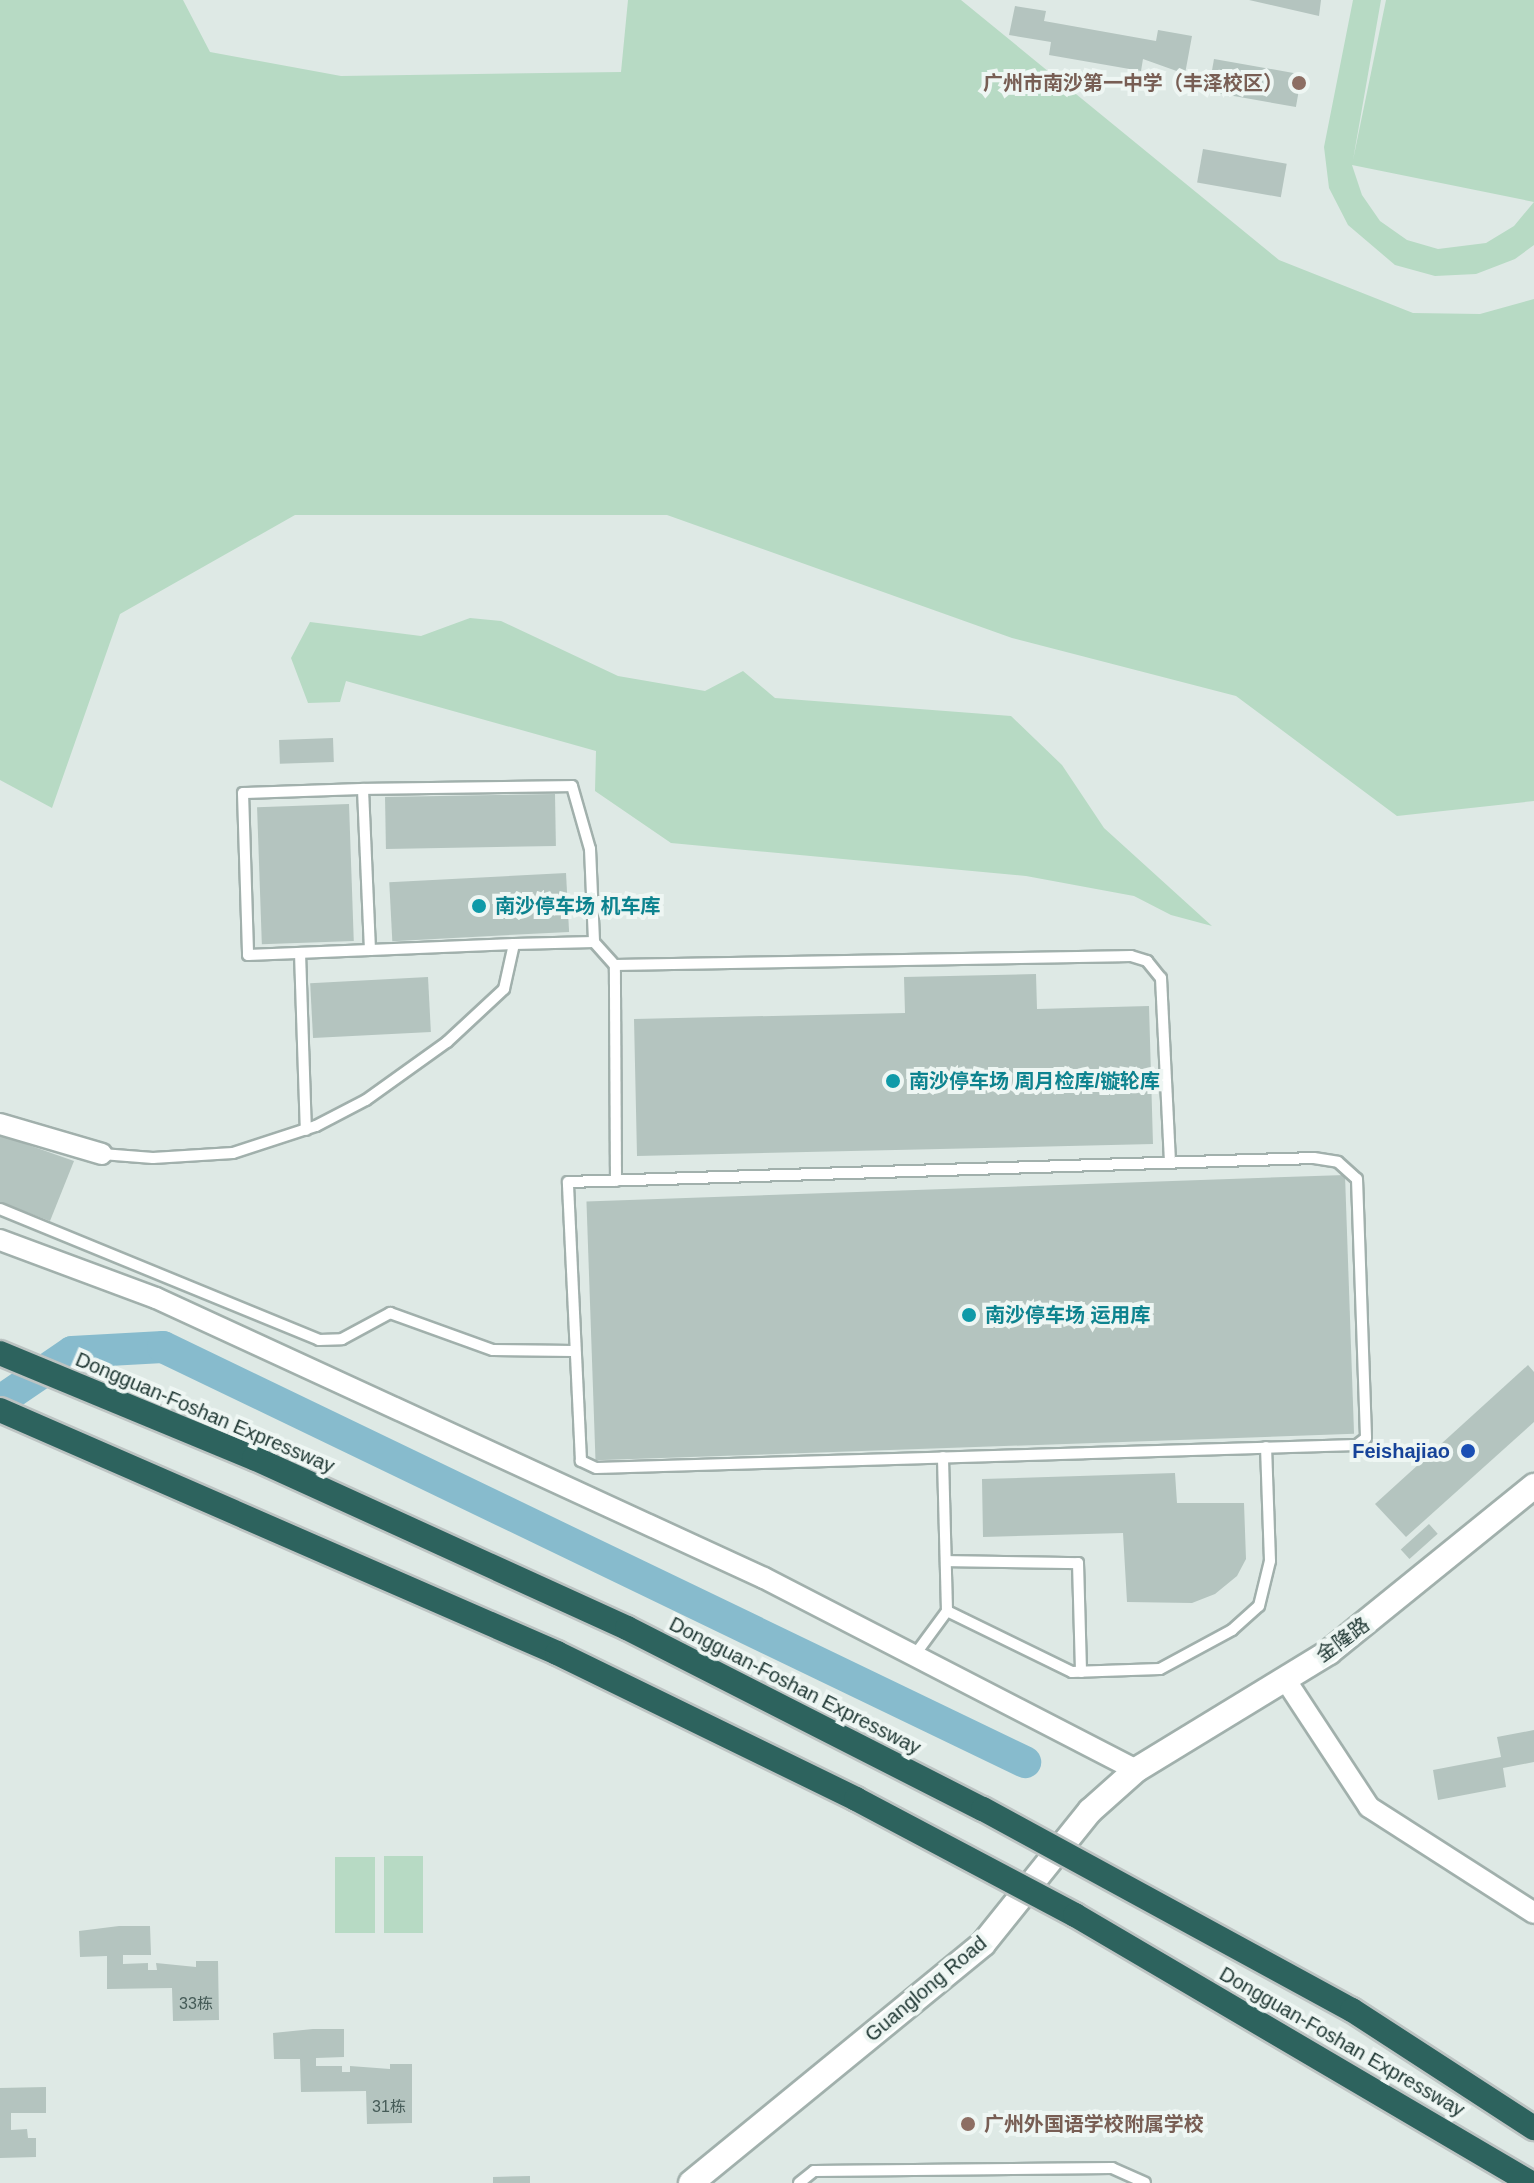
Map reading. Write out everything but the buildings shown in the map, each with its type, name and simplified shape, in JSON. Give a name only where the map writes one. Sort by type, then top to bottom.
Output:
[{"type":"highway","name":"Dongguan-Foshan Expressway","points":[[0,1353],[254,1458],[641,1635],[983,1809],[1352,2010],[1534,2128]]},
{"type":"highway","name":"Dongguan-Foshan Expressway","points":[[0,1410],[557,1653],[856,1799],[1075,1915],[1531,2183]]},
{"type":"main road","name":"金隆路","points":[[1136,1770],[1329,1652],[1534,1486]]},
{"type":"main road","name":"Guanglong Road","points":[[691,2183],[983,1944],[1090,1811],[1136,1770]]},
{"type":"street","points":[[0,1124],[102,1154]]},
{"type":"street","points":[[0,1240],[156,1298],[764,1578],[1136,1770]]},
{"type":"street","points":[[1285,1679],[1369,1807],[1534,1913]]},
{"type":"lane","points":[[594,942],[248,955],[243,793],[572,786],[590,849],[594,942],[615,965],[616,1181]]},
{"type":"lane","points":[[363,789],[370,950]]},
{"type":"lane","points":[[102,1154],[192,1157],[270,1145],[366,1100],[447,1042],[504,989],[514,944]]},
{"type":"lane","points":[[300,953],[306,1130]]},
{"type":"lane","points":[[615,965],[1131,956],[1147,961],[1161,978],[1170,1163]]},
{"type":"lane","points":[[1314,1158],[1338,1162],[1355,1172],[1366,1438],[1357,1445],[596,1468],[581,1461],[577,1445],[568,1182],[616,1181],[1314,1158]]},
{"type":"lane","points":[[0,1209],[319,1340],[342,1339],[390,1313],[493,1350],[573,1351]]},
{"type":"lane","points":[[947,1611],[1081,1672],[1160,1669],[1232,1630],[1259,1606],[1270,1561],[1266,1447]]},
{"type":"lane","points":[[914,1656],[947,1611],[943,1457]]},
{"type":"lane","points":[[946,1561],[1078,1563],[1081,1672]]},
{"type":"lane","points":[[799,2183],[814,2171],[1097,2168],[1112,2168],[1145,2183]]},
{"type":"green space","points":[[0,0],[183,0],[210,52],[341,76],[621,72],[628,0],[961,0],[1279,260],[1413,313],[1480,314],[1534,299],[1534,801],[1397,816],[1236,696],[1012,638],[667,515],[295,515],[120,614],[52,808],[0,780]]},
{"type":"green space","points":[[1353,0],[1381,0],[1353,160],[1386,0],[1534,0],[1534,202],[1534,245],[1515,259],[1476,274],[1435,276],[1395,265],[1348,225],[1329,188],[1324,147]],"holes":[[[1352,165],[1534,202],[1514,226],[1486,243],[1438,249],[1407,240],[1380,221],[1362,195]]]},
{"type":"green space","points":[[470,618],[501,621],[618,676],[705,691],[743,671],[775,698],[1011,716],[1062,765],[1104,828],[1212,926],[1171,915],[1134,896],[1026,876],[671,843],[595,791],[596,751],[346,681],[340,702],[308,703],[291,658],[310,622],[421,636]]},
{"type":"green space","points":[[384,1856],[423,1856],[423,1933],[384,1933]]},
{"type":"green space","points":[[335,1857],[375,1857],[375,1933],[335,1933]]},
{"type":"waterway","points":[[0,1401],[72,1352],[163,1347],[1025,1762]]},
{"type":"place","name":"广州市南沙第一中学（丰泽校区）","points":[[1299,83]]},
{"type":"place","name":"南沙停车场 机车库","points":[[479,906]]},
{"type":"place","name":"南沙停车场 周月检库/镟轮库","points":[[893,1081]]},
{"type":"place","name":"南沙停车场 运用库","points":[[969,1315]]},
{"type":"place","name":"Feishajiao","points":[[1468,1451]]},
{"type":"place","name":"广州外国语学校附属学校","points":[[968,2124]]}]
